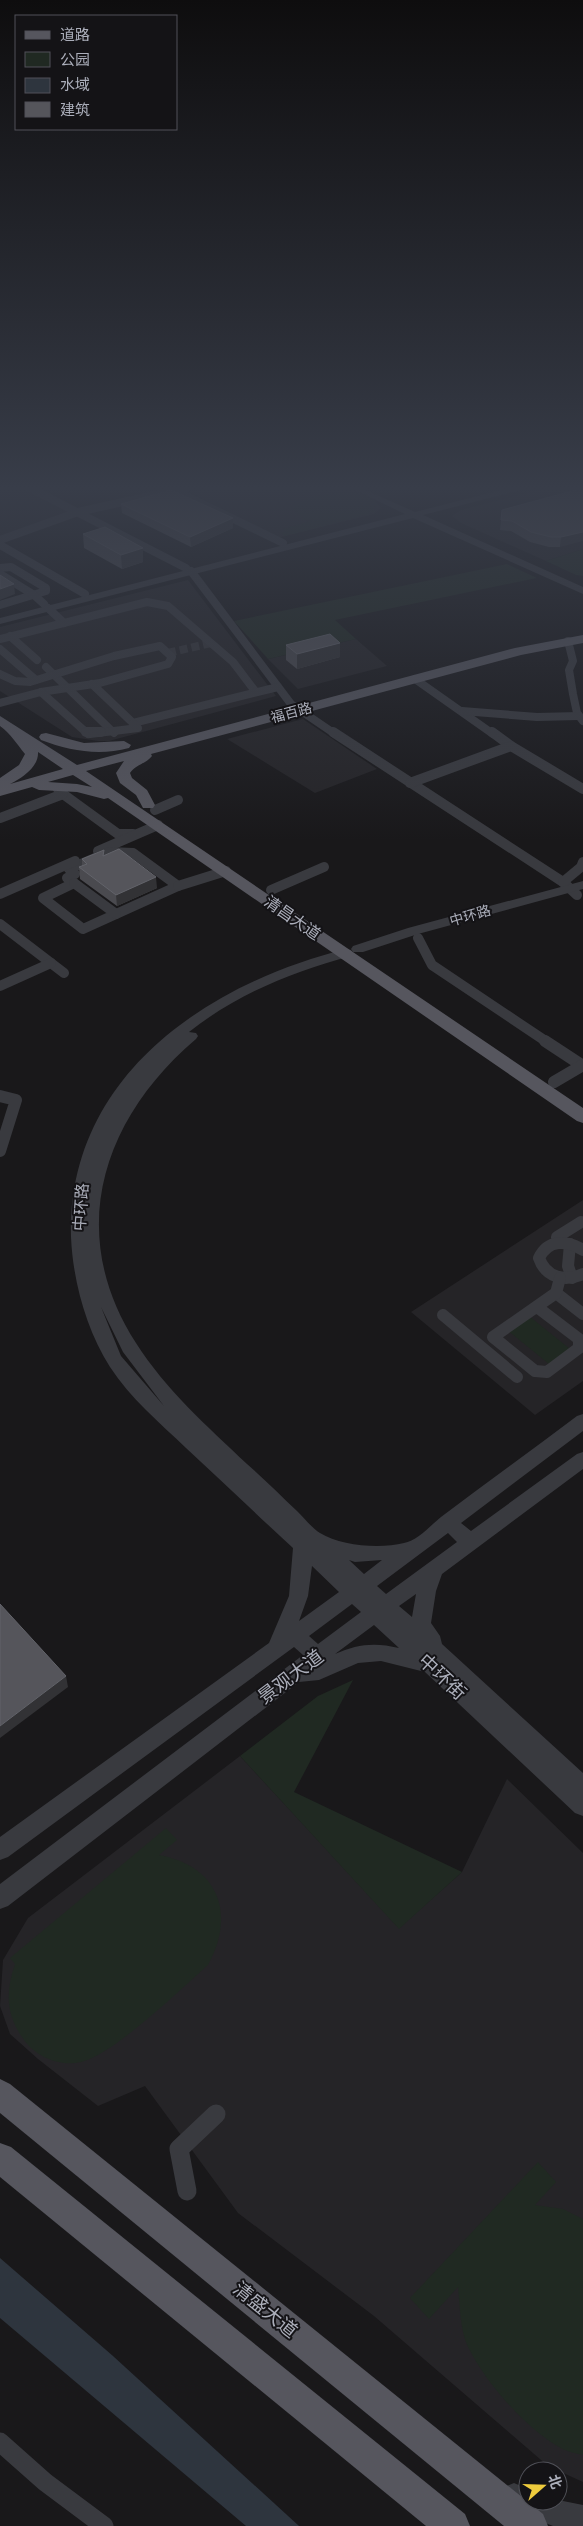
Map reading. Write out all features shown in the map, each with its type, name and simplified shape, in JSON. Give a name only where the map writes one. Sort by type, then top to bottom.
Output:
[{"type":"main road","name":"福百路","points":[[0,784],[79,765],[295,707],[518,643],[583,631]]},
{"type":"main road","name":"福百路","points":[[295,707],[415,679],[520,650],[583,638]]},
{"type":"main road","name":"清昌大道","points":[[0,704],[46,737],[120,801],[154,813],[226,872],[583,1102]]},
{"type":"main road","name":"清昌大道","points":[[0,720],[18,732],[79,765],[271,890],[356,954],[583,1117]]},
{"type":"main road","points":[[0,784],[23,770],[31,760],[32,753],[21,741],[18,732]]},
{"type":"main road","points":[[46,737],[64,745],[96,749],[166,742]]},
{"type":"main road","points":[[154,813],[142,793],[125,780],[123,773],[130,763],[166,742]]},
{"type":"main road","name":"福百路","points":[[0,792],[79,765]]},
{"type":"main road","points":[[0,792],[38,786],[61,790],[89,790],[120,801]]},
{"type":"main road","name":"清盛大道","points":[[0,2094],[531,2526]]},
{"type":"main road","points":[[0,2158],[453,2526]]},
{"type":"street","points":[[0,615],[46,606]]},
{"type":"street","points":[[0,621],[46,606]]},
{"type":"street","points":[[46,606],[64,623]]},
{"type":"street","points":[[0,639],[132,606]]},
{"type":"street","points":[[168,606],[233,662],[255,691]]},
{"type":"street","points":[[216,606],[295,707],[410,784],[575,888],[583,862]]},
{"type":"street","points":[[10,636],[38,660]]},
{"type":"street","points":[[462,711],[537,717],[581,718],[569,670],[573,661],[568,641]]},
{"type":"street","points":[[0,694],[54,674],[91,676],[168,664],[172,657],[160,646],[114,656],[91,676],[69,688],[42,692],[0,704]]},
{"type":"street","points":[[0,649],[33,681]]},
{"type":"street","points":[[46,667],[114,732]]},
{"type":"street","points":[[0,674],[15,681],[33,681]]},
{"type":"street","points":[[42,692],[88,734],[138,728],[91,676]]},
{"type":"street","points":[[415,679],[511,746],[583,789]]},
{"type":"street","points":[[134,723],[255,691],[278,687]]},
{"type":"street","points":[[410,784],[511,746]]},
{"type":"street","points":[[0,818],[61,790],[118,834],[135,834]]},
{"type":"street","points":[[125,853],[135,834],[154,813],[178,800]]},
{"type":"street","points":[[0,894],[135,834]]},
{"type":"street","points":[[116,914],[67,878],[75,874],[69,870],[109,852],[133,853],[178,886]]},
{"type":"street","points":[[271,890],[324,867]]},
{"type":"street","points":[[75,883],[43,898],[83,929],[178,886],[226,872]]},
{"type":"street","name":"中环路","points":[[308,1542],[157,1410],[115,1360],[95,1315],[82,1269],[76,1225],[82,1175],[94,1138],[111,1105],[163,1044],[203,1014],[240,993],[284,972],[418,938],[575,888]]},
{"type":"street","name":"中环路","points":[[356,954],[575,888]]},
{"type":"street","points":[[0,924],[64,973]]},
{"type":"street","points":[[418,938],[432,965],[583,1066],[554,1082]]},
{"type":"street","points":[[0,986],[51,963]]},
{"type":"street","points":[[0,1096],[16,1100],[0,1151]]},
{"type":"street","points":[[581,1222],[557,1236],[564,1243],[583,1250]]},
{"type":"street","points":[[564,1243],[545,1248],[539,1258],[544,1269],[572,1277]]},
{"type":"street","points":[[564,1243],[572,1277]]},
{"type":"street","points":[[480,1346],[556,1293],[572,1277]]},
{"type":"street","points":[[556,1293],[583,1314]]},
{"type":"street","points":[[493,1337],[535,1371],[546,1372],[579,1348],[579,1339],[537,1307]]},
{"type":"street","points":[[443,1315],[516,1376]]},
{"type":"street","name":"景观大道","points":[[0,1850],[293,1634],[410,1551],[583,1421]]},
{"type":"street","name":"景观大道","points":[[0,1898],[317,1656],[433,1572],[583,1459]]},
{"type":"street","points":[[448,1522],[471,1543]]},
{"type":"street","points":[[274,1648],[299,1601],[308,1542],[355,1554],[410,1551]]},
{"type":"street","name":"中环街","points":[[308,1542],[438,1663],[583,1806]]},
{"type":"street","points":[[433,1572],[426,1591],[421,1624],[438,1663]]},
{"type":"street","points":[[293,1634],[317,1656]]},
{"type":"street","points":[[295,1673],[319,1671],[356,1654],[381,1652],[438,1663]]},
{"type":"street","name":"中环街","points":[[438,1663],[583,1787]]},
{"type":"street","points":[[187,2191],[179,2149],[216,2114]]},
{"type":"street","points":[[0,2442],[45,2482],[104,2526]]},
{"type":"street","points":[[470,2475],[529,2504],[583,2520]]},
{"type":"shaded area","points":[[84,606],[208,606],[276,696],[109,741],[72,737],[0,691],[0,627]]},
{"type":"shaded area","points":[[356,639],[387,666],[298,689],[268,659]]},
{"type":"shaded area","points":[[303,719],[377,769],[315,793],[227,739]]},
{"type":"shaded area","points":[[583,1200],[583,1381],[535,1415],[411,1312]]},
{"type":"shaded area","points":[[240,1756],[399,1928],[462,1872],[507,1779],[583,1853],[583,2482],[568,2475],[568,2461],[542,2461],[374,2316],[238,2213],[145,2086],[98,2106],[38,2059],[10,2034],[0,2006],[3,1960],[28,1918]]},
{"type":"green space","points":[[306,606],[403,606],[335,620],[356,639],[268,659],[234,621]]},
{"type":"green space","points":[[529,1316],[570,1349],[549,1364],[507,1330]]},
{"type":"green space","points":[[353,1680],[294,1792],[462,1872],[399,1929],[240,1756],[318,1696]]},
{"type":"green space","points":[[166,1828],[177,1840],[159,1855],[179,1861],[196,1870],[208,1881],[217,1895],[221,1911],[221,1928],[208,1965],[128,2035],[95,2057],[81,2062],[65,2063],[42,2056],[24,2040],[18,2031],[11,2013],[9,1994],[15,1964],[10,1958]]},
{"type":"green space","points":[[538,2162],[556,2182],[535,2205],[563,2209],[583,2219],[583,2455],[563,2449],[548,2440],[521,2417],[496,2390],[476,2361],[465,2340],[458,2287],[429,2319],[410,2298]]},
{"type":"water","points":[[0,2258],[113,2356],[299,2526],[246,2526],[0,2318]]},
{"type":"building","points":[[330,634],[340,643],[297,654],[286,645]]},
{"type":"building","points":[[119,849],[156,877],[116,895],[79,867],[87,864],[82,859],[104,850],[103,856]]},
{"type":"building","points":[[0,1604],[66,1676],[0,1726]]},
{"type":"tunnel","points":[[168,653],[211,643]]}]
